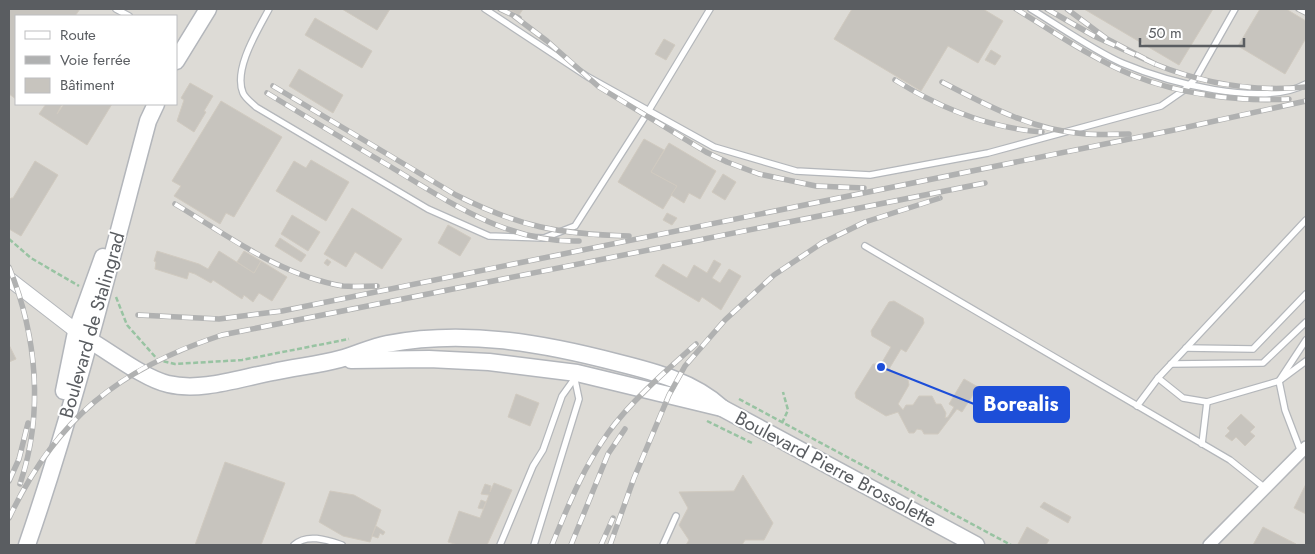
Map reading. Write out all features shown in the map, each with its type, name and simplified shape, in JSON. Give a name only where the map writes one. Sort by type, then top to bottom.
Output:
[{"type":"main road","points":[[179,51],[208,9]]},
{"type":"main road","name":"Boulevard de Stalingrad","points":[[27,545],[57,450],[148,122],[156,105]]},
{"type":"main road","points":[[88,339],[91,290],[132,180]]},
{"type":"main road","points":[[88,339],[110,294],[132,180]]},
{"type":"main road","name":"Boulevard Pierre Brossolette","points":[[88,339],[145,373],[168,384],[199,386],[339,359],[386,344],[476,338],[511,340],[582,353],[677,380],[706,393],[722,408],[976,545]]},
{"type":"main road","points":[[576,376],[582,353]]},
{"type":"main road","name":"Boulevard Pierre Brossolette","points":[[339,359],[488,362],[576,376],[722,408]]},
{"type":"street","points":[[9,278],[88,339]]},
{"type":"street","points":[[1209,545],[1304,449]]},
{"type":"lane","points":[[116,9],[127,15]]},
{"type":"lane","points":[[269,9],[251,44],[242,69],[243,94],[256,107],[428,209],[489,236],[544,238],[575,226],[649,110],[710,9]]},
{"type":"lane","points":[[485,9],[588,77],[714,147],[739,156],[796,171],[870,175],[988,154],[1162,106],[1196,78],[1235,9]]},
{"type":"lane","points":[[1031,9],[1121,62],[1173,81],[1223,90],[1270,94],[1286,93],[1306,84]]},
{"type":"lane","points":[[1136,406],[1158,378],[1306,220]]},
{"type":"lane","points":[[865,246],[1230,460],[1265,488]]},
{"type":"lane","points":[[1186,348],[1253,349],[1306,294]]},
{"type":"lane","points":[[1171,364],[1263,363],[1306,322]]},
{"type":"lane","points":[[1304,449],[1285,410],[1279,381],[1306,340]]},
{"type":"lane","points":[[1158,378],[1183,398],[1207,402],[1279,381],[1306,361]]},
{"type":"lane","points":[[500,545],[533,466],[543,450],[562,396],[576,376]]},
{"type":"lane","points":[[534,545],[579,399],[576,376]]},
{"type":"lane","points":[[1202,444],[1207,402]]},
{"type":"lane","points":[[662,545],[676,516]]},
{"type":"lane","points":[[294,545],[299,541],[309,538],[323,539],[342,545]]},
{"type":"path","points":[[9,239],[31,258],[62,278],[91,290]]},
{"type":"path","points":[[110,294],[116,296],[127,324],[158,360],[175,364],[242,360]]},
{"type":"path","points":[[699,417],[756,445]]},
{"type":"shaded area","points":[[9,9],[1306,9],[1306,545],[9,545]]},
{"type":"building","points":[[9,9],[80,9],[76,15],[15,15],[15,98],[9,94]]},
{"type":"building","points":[[342,9],[390,9],[377,30]]},
{"type":"building","points":[[508,9],[523,9],[519,15]]},
{"type":"building","points":[[852,9],[983,9],[1003,21],[978,63],[948,46],[921,91],[834,39]]},
{"type":"building","points":[[1084,9],[1213,9],[1179,65]]},
{"type":"building","points":[[1260,9],[1286,9],[1306,21],[1306,38],[1285,74],[1238,46]]},
{"type":"building","points":[[315,18],[372,51],[362,68],[305,35]]},
{"type":"building","points":[[664,39],[675,45],[666,60],[655,54]]},
{"type":"building","points":[[991,50],[1001,56],[995,65],[985,60]]},
{"type":"building","points":[[299,69],[343,95],[333,113],[289,86]]},
{"type":"building","points":[[190,83],[213,96],[194,132],[177,121],[184,100],[181,98]]},
{"type":"building","points":[[221,101],[282,137],[234,217],[226,213],[220,224],[174,196],[181,186],[172,181]]},
{"type":"building","points":[[45,105],[62,105],[57,114],[63,105],[111,105],[87,145],[39,114]]},
{"type":"building","points":[[644,139],[664,150],[651,172],[677,186],[663,209],[618,182]]},
{"type":"building","points":[[669,143],[716,171],[700,199],[689,193],[684,203],[671,195],[677,186],[651,172]]},
{"type":"building","points":[[311,160],[349,182],[326,221],[276,191],[294,161],[306,168]]},
{"type":"building","points":[[35,161],[58,175],[21,236],[9,229],[9,201],[13,198]]},
{"type":"building","points":[[723,174],[736,182],[725,200],[712,192]]},
{"type":"building","points":[[352,208],[402,239],[382,269],[355,252],[346,267],[324,254]]},
{"type":"building","points":[[667,213],[677,218],[672,225],[663,220]]},
{"type":"building","points":[[292,215],[320,232],[308,251],[281,234]]},
{"type":"building","points":[[448,225],[471,238],[460,256],[438,243]]},
{"type":"building","points":[[280,238],[306,255],[301,262],[275,246]]},
{"type":"building","points":[[157,251],[199,264],[208,269],[219,251],[254,273],[261,261],[287,277],[272,301],[259,293],[253,302],[244,295],[242,299],[213,280],[211,283],[189,272],[187,279],[155,269],[156,262],[154,261]]},
{"type":"building","points":[[244,251],[261,261],[254,273],[237,262]]},
{"type":"building","points":[[327,259],[331,262],[328,266],[324,263]]},
{"type":"building","points":[[714,260],[721,264],[712,278],[720,283],[729,269],[741,276],[721,310],[702,297],[699,302],[655,276],[663,264],[687,278],[694,265],[707,273]]},
{"type":"building","points":[[894,301],[923,318],[924,323],[906,352],[901,349],[889,369],[908,380],[909,385],[898,404],[903,410],[906,405],[913,405],[919,396],[932,396],[936,404],[941,404],[946,413],[945,418],[948,417],[954,407],[949,404],[964,379],[978,387],[962,412],[957,409],[938,434],[924,434],[922,430],[917,429],[914,433],[909,433],[898,412],[886,416],[856,398],[855,393],[873,364],[881,364],[891,347],[872,336],[871,331],[889,302]]},
{"type":"building","points":[[9,345],[16,359],[9,362]]},
{"type":"building","points":[[516,394],[539,403],[530,426],[508,417]]},
{"type":"building","points":[[1241,414],[1255,427],[1250,432],[1255,436],[1245,446],[1236,437],[1232,441],[1225,436],[1230,431],[1227,428]]},
{"type":"building","points":[[225,462],[285,483],[261,545],[195,545]]},
{"type":"building","points":[[743,475],[773,523],[764,540],[745,540],[742,545],[686,545],[689,540],[679,525],[688,508],[679,492],[734,491]]},
{"type":"building","points":[[494,483],[512,490],[487,545],[458,545],[448,542],[459,511],[480,518],[489,495],[481,494],[485,484],[491,486],[490,492]]},
{"type":"building","points":[[1306,484],[1306,514],[1294,508]]},
{"type":"building","points":[[330,491],[354,495],[381,510],[370,542],[343,536],[319,522]]},
{"type":"building","points":[[481,500],[486,502],[483,509],[478,508]]},
{"type":"building","points":[[1044,502],[1071,517],[1068,523],[1040,507]]},
{"type":"building","points":[[376,526],[385,532],[383,535],[380,533],[378,538],[372,536]]},
{"type":"building","points":[[1027,527],[1049,540],[1046,545],[1018,544]]},
{"type":"building","points":[[1263,527],[1296,544],[1253,545]]},
{"type":"railway","points":[[500,9],[519,18]]},
{"type":"railway","points":[[1016,9],[1102,61],[1150,82],[1189,92],[1229,98],[1289,99]]},
{"type":"railway","points":[[1047,9],[1094,36],[1155,64],[1107,39],[1067,9]]},
{"type":"railway","points":[[1298,9],[1306,13]]},
{"type":"railway","points":[[514,16],[547,41],[599,87],[706,152],[759,174],[816,186],[864,188]]},
{"type":"railway","points":[[1155,64],[1192,77],[1229,85],[1267,88],[1306,87]]},
{"type":"railway","points":[[895,80],[947,108],[966,115],[1003,126],[1042,132]]},
{"type":"railway","points":[[942,82],[994,108],[1030,123],[1067,132],[1129,134]]},
{"type":"railway","points":[[273,86],[456,195],[500,215],[520,222],[560,231],[629,236]]},
{"type":"railway","points":[[267,93],[435,194],[480,218],[528,235],[553,240],[579,241]]},
{"type":"railway","points":[[138,315],[219,319],[282,311],[1174,130],[1306,101]]},
{"type":"railway","points":[[9,518],[27,483],[47,452],[94,402],[121,382],[151,364],[222,335],[985,183]]},
{"type":"railway","points":[[610,545],[634,478],[669,395],[685,366],[725,320],[774,275],[822,243],[865,222],[940,198]]},
{"type":"railway","points":[[175,204],[255,253],[298,273],[320,281],[343,286],[377,286]]},
{"type":"railway","points":[[9,267],[26,320],[34,375],[32,430],[28,457],[20,484]]},
{"type":"railway","points":[[552,545],[570,502],[599,446],[608,433],[638,398],[696,344]]},
{"type":"railway","points":[[9,481],[19,459],[28,423]]},
{"type":"railway","points":[[571,545],[608,454],[625,429]]},
{"type":"railway","points":[[601,545],[613,518]]},
{"type":"place","name":"Borealis","points":[[881,367]]}]
